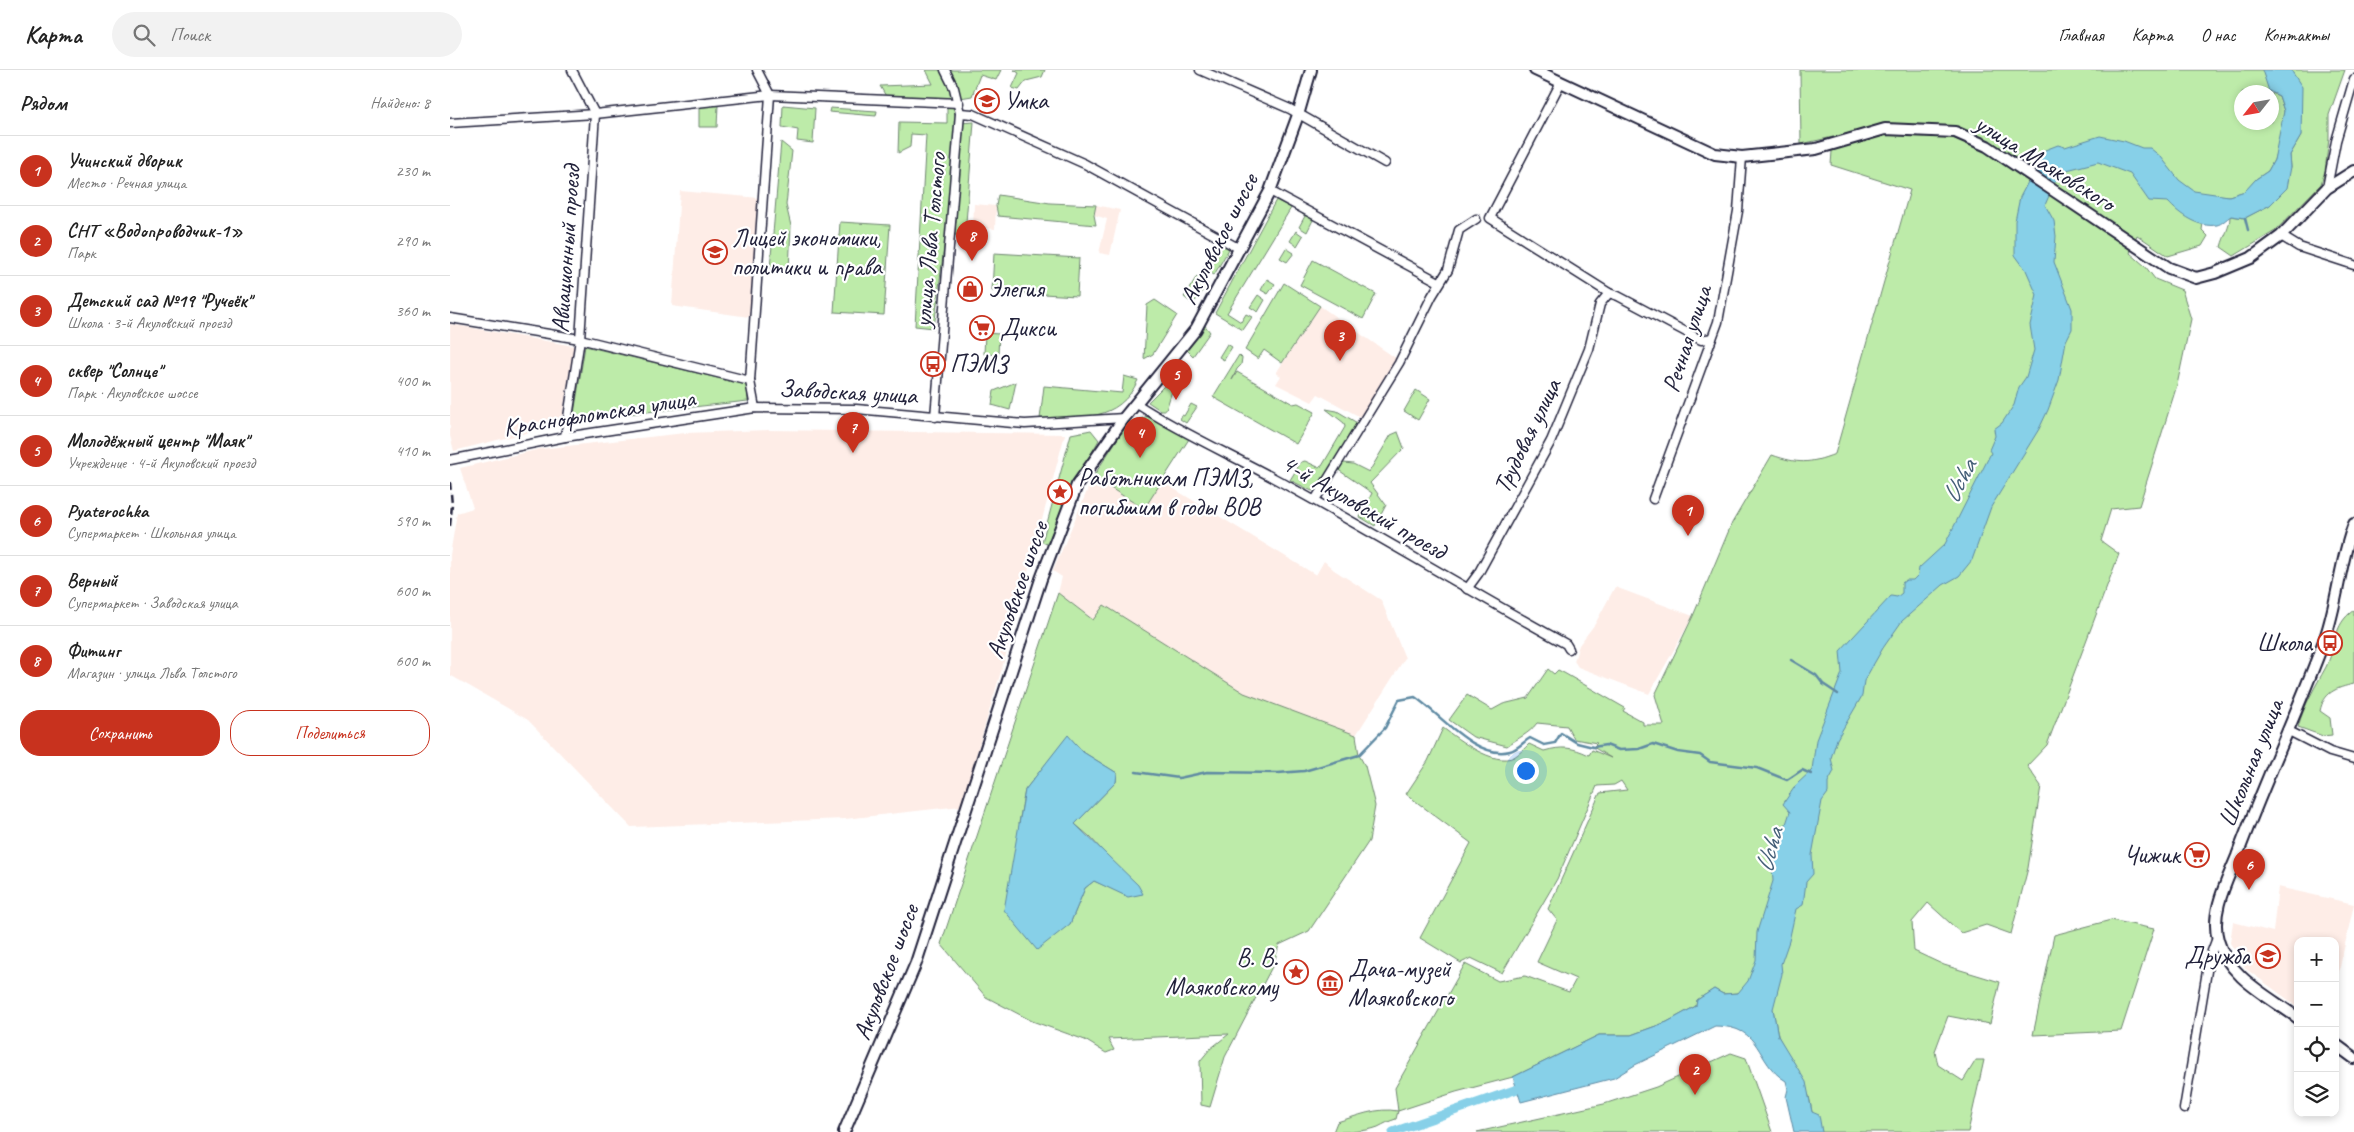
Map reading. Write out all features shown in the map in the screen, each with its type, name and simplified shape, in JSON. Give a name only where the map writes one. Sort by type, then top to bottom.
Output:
[{"type":"street","points":[[572,70],[596,114]]},
{"type":"street","points":[[750,381],[770,95],[757,70]]},
{"type":"street","name":"улица Льва Толстого","points":[[935,417],[960,113],[959,103],[945,70]]},
{"type":"street","points":[[1200,70],[1298,115],[1385,163]]},
{"type":"street","name":"Акуловское шоссе","points":[[844,1132],[916,963],[1041,579],[1077,485],[1124,418],[1196,329],[1270,191],[1298,115],[1311,70]]},
{"type":"street","name":"улица Маяковского","points":[[1535,70],[1715,154],[1742,156],[1816,149],[1885,129],[1955,132],[1988,146],[2169,268],[2196,278],[2215,273],[2251,258],[2281,236],[2327,188],[2354,171]]},
{"type":"street","points":[[2327,188],[2336,141],[2354,79]]},
{"type":"street","points":[[1561,82],[1490,218],[1609,293],[1701,340],[1712,338]]},
{"type":"street","points":[[450,123],[596,114],[770,95],[959,103]]},
{"type":"street","points":[[960,113],[973,114],[1084,164],[1240,248]]},
{"type":"street","name":"Авиационный проезд","points":[[565,436],[580,339],[596,114]]},
{"type":"street","name":"Речная улица","points":[[1653,499],[1718,322],[1738,210],[1742,156]]},
{"type":"street","points":[[1270,191],[1439,282]]},
{"type":"street","points":[[1315,500],[1399,364],[1439,282],[1448,270],[1459,230],[1476,219]]},
{"type":"street","points":[[2281,236],[2299,247],[2354,265]]},
{"type":"street","name":"Трудовая улица","points":[[1467,589],[1478,574],[1551,441],[1588,349],[1600,304],[1609,293]]},
{"type":"street","name":"Заводская улица","points":[[450,318],[580,339],[750,381],[756,408],[856,409],[1025,424],[1124,418]]},
{"type":"street","name":"4-й Акуловский проезд","points":[[1137,404],[1181,430],[1315,500],[1467,589],[1566,644],[1569,649]]},
{"type":"street","name":"Краснофлотская улица","points":[[450,460],[565,436],[756,408]]},
{"type":"street","name":"Школьная улица","points":[[2184,1109],[2209,959],[2217,938],[2218,913],[2222,894],[2326,636],[2354,524]]},
{"type":"street","points":[[2288,730],[2330,752],[2354,759]]},
{"type":"street","points":[[2217,938],[2223,955],[2238,975],[2294,1015]]},
{"type":"street","points":[[2339,1047],[2354,1058]]},
{"type":"shaded area","name":"Лицей экономики, политики и права","points":[[680,191],[760,198],[749,317],[672,306]]},
{"type":"shaded area","points":[[974,204],[996,206],[995,229],[973,227]]},
{"type":"shaded area","points":[[1096,205],[1120,210],[1110,255],[1099,253],[1107,219],[1094,215]]},
{"type":"shaded area","points":[[1320,306],[1397,359],[1362,418],[1318,394],[1312,402],[1276,384],[1281,376],[1276,373]]},
{"type":"shaded area","points":[[450,324],[574,346],[561,424],[454,451],[450,436]]},
{"type":"shaded area","points":[[769,430],[1065,434],[1005,658],[961,806],[845,819],[631,827],[528,720],[450,675],[450,555],[457,513],[473,508],[460,468],[540,449],[685,433]]},
{"type":"shaded area","points":[[1093,477],[1144,509],[1161,481],[1316,575],[1324,561],[1334,570],[1381,600],[1405,658],[1356,735],[1244,693],[1104,605],[1094,620],[1058,593],[1062,577],[1053,571]]},
{"type":"shaded area","points":[[1615,587],[1693,616],[1649,694],[1578,667],[1574,661],[1579,645],[1595,624]]},
{"type":"shaded area","name":"Дружба","points":[[2278,887],[2354,904],[2339,971],[2339,937],[2294,937],[2294,1004],[2246,969],[2230,943],[2233,922],[2273,932]]},
{"type":"green space","points":[[926,70],[1001,70],[996,80],[980,75],[972,96],[943,101],[887,98],[880,86],[933,84]]},
{"type":"green space","points":[[1014,70],[1045,70],[1042,77],[1026,81],[1019,90],[1012,88],[1019,73]]},
{"type":"green space","points":[[1800,70],[2262,70],[2268,85],[2234,85],[2234,130],[2279,130],[2279,96],[2284,111],[2281,134],[2274,160],[2268,171],[2256,179],[2246,191],[2229,196],[2207,194],[2202,230],[2208,236],[2202,246],[2168,256],[2137,235],[2130,253],[2145,266],[2155,279],[2182,290],[2191,319],[2177,385],[2139,506],[2111,509],[2101,541],[2119,554],[2047,745],[2027,766],[2041,786],[2028,868],[2011,934],[1986,925],[1961,933],[1928,903],[1912,922],[1914,951],[1944,965],[2000,982],[1990,1024],[1948,1016],[1935,1051],[1938,1065],[1963,1081],[1976,1060],[1984,1060],[1968,1132],[1822,1132],[1812,1112],[1809,1096],[1778,1036],[1773,1009],[1738,993],[1723,994],[1714,989],[1697,1000],[1696,1006],[1667,1022],[1631,1035],[1599,1035],[1513,1077],[1456,1092],[1398,1111],[1395,1088],[1465,964],[1498,981],[1525,976],[1569,992],[1576,979],[1537,962],[1557,920],[1548,909],[1600,793],[1627,790],[1621,781],[1614,785],[1597,786],[1557,879],[1502,973],[1471,958],[1461,963],[1420,938],[1471,843],[1406,794],[1428,761],[1443,728],[1477,750],[1497,758],[1506,759],[1514,757],[1529,744],[1544,751],[1567,748],[1589,755],[1592,750],[1611,758],[1593,747],[1597,743],[1574,739],[1567,726],[1537,723],[1527,733],[1507,746],[1473,737],[1449,720],[1467,695],[1492,710],[1503,704],[1528,698],[1548,669],[1554,674],[1558,670],[1564,673],[1625,708],[1623,711],[1643,722],[1643,725],[1664,725],[1655,695],[1693,616],[1732,523],[1772,455],[1804,462],[1818,460],[1835,454],[1910,190],[1831,165],[1833,137],[1801,144]]},
{"type":"green space","points":[[2291,70],[2345,70],[2329,115],[2329,139],[2325,171],[2321,184],[2275,231],[2234,256],[2221,247],[2230,216],[2245,218],[2270,205],[2291,167],[2290,155],[2301,136],[2294,76]]},
{"type":"green space","points":[[699,105],[718,105],[717,127],[699,127]]},
{"type":"green space","points":[[783,105],[815,108],[813,143],[797,141],[798,130],[782,127]]},
{"type":"green space","points":[[947,106],[961,110],[960,123],[974,122],[965,235],[951,235],[958,134],[934,328],[915,326],[926,135],[911,134],[910,147],[898,153],[899,122],[947,123]]},
{"type":"green space","points":[[830,108],[877,111],[876,116],[829,112]]},
{"type":"green space","points":[[781,142],[792,151],[786,205],[791,226],[789,271],[770,268]]},
{"type":"green space","points":[[998,195],[1050,203],[1096,205],[1094,215],[1096,225],[998,216],[996,206]]},
{"type":"green space","points":[[1276,200],[1291,208],[1227,313],[1241,322],[1246,314],[1252,317],[1243,330],[1215,313]]},
{"type":"green space","points":[[1302,211],[1314,218],[1307,232],[1299,227],[1305,216],[1302,214]]},
{"type":"green space","points":[[840,222],[890,225],[884,315],[834,312]]},
{"type":"green space","points":[[1296,231],[1303,236],[1297,246],[1290,241]]},
{"type":"green space","points":[[1220,244],[1229,249],[1214,275],[1203,268]]},
{"type":"green space","points":[[1286,248],[1294,253],[1287,262],[1280,258]]},
{"type":"green space","points":[[994,253],[1079,258],[1077,296],[992,291]]},
{"type":"green space","points":[[1313,260],[1376,294],[1363,319],[1300,285]]},
{"type":"green space","points":[[1197,276],[1208,284],[1193,304],[1184,297]]},
{"type":"green space","points":[[1267,279],[1275,284],[1268,294],[1261,290]]},
{"type":"green space","points":[[1284,283],[1320,306],[1282,363],[1264,350],[1258,359],[1245,350]]},
{"type":"green space","points":[[1258,295],[1265,300],[1258,312],[1250,307]]},
{"type":"green space","points":[[1155,300],[1177,315],[1153,354],[1144,359],[1147,305]]},
{"type":"green space","points":[[1203,323],[1210,332],[1193,356],[1187,350],[1187,345]]},
{"type":"green space","points":[[985,333],[999,334],[998,355],[984,354]]},
{"type":"green space","points":[[1227,344],[1232,347],[1224,360],[1219,357]]},
{"type":"green space","points":[[585,346],[747,385],[748,401],[573,420]]},
{"type":"green space","points":[[1239,355],[1242,358],[1241,365],[1232,380],[1237,372],[1293,404],[1298,403],[1315,412],[1296,444],[1213,397]]},
{"type":"green space","points":[[1186,366],[1172,391],[1166,410],[1160,410],[1148,402],[1166,384],[1176,369]]},
{"type":"green space","points":[[1124,376],[1138,380],[1130,394],[1109,411],[1083,417],[1040,419],[1044,386],[1122,393]]},
{"type":"green space","points":[[1016,382],[1010,410],[992,405],[994,391]]},
{"type":"green space","points":[[1416,390],[1430,399],[1418,420],[1404,411]]},
{"type":"green space","points":[[1191,404],[1197,407],[1186,423],[1180,419]]},
{"type":"green space","points":[[1326,409],[1337,411],[1359,424],[1320,487],[1312,491],[1290,480],[1301,462],[1305,461],[1318,467],[1322,466],[1345,427],[1344,423]]},
{"type":"green space","points":[[1148,416],[1189,439],[1144,509],[1093,477],[1127,424]]},
{"type":"green space","points":[[1091,430],[1099,440],[1073,485],[1047,544],[1042,542],[1071,434]]},
{"type":"green space","points":[[1398,432],[1404,448],[1370,483],[1386,505],[1375,526],[1360,517],[1372,493],[1337,469],[1344,463],[1353,464],[1369,472],[1391,435]]},
{"type":"green space","points":[[1058,593],[1093,620],[1104,605],[1244,693],[1356,735],[1359,755],[1365,766],[1375,806],[1369,841],[1309,931],[1279,945],[1274,963],[1225,1057],[1210,1107],[1201,1105],[1200,1061],[1210,1049],[1229,1034],[1108,1039],[1114,1050],[1106,1053],[1085,1040],[1032,1021],[986,997],[941,944]],"holes":[[[1068,736],[1083,752],[1117,773],[1116,782],[1075,824],[1090,837],[1142,894],[1128,896],[1094,881],[1085,888],[1070,924],[1019,823],[1025,790]]]},
{"type":"green space","points":[[2354,610],[2354,684],[2336,689],[2324,699],[2320,711],[2330,718],[2332,735],[2323,736],[2298,727],[2314,689],[2326,667],[2338,629]]},
{"type":"green space","points":[[2111,920],[2154,929],[2121,1031],[2033,1035],[2054,935]]},
{"type":"green space","points":[[1731,1053],[1746,1058],[1772,1132],[1477,1132],[1604,1104],[1656,1087]]},
{"type":"green space","points":[[1375,1111],[1398,1111],[1396,1119],[1373,1129],[1333,1132],[1337,1122]]},
{"type":"water","points":[[2262,70],[2291,70],[2302,87],[2301,136],[2290,155],[2291,167],[2287,188],[2270,205],[2245,218],[2231,216],[2219,224],[2203,224],[2190,220],[2168,202],[2149,201],[2130,174],[2098,162],[2067,170],[2055,182],[2045,205],[2054,221],[2056,236],[2054,262],[2072,309],[2072,329],[2066,341],[2059,380],[2039,429],[1991,507],[1972,560],[1959,576],[1943,585],[1902,621],[1883,648],[1864,681],[1862,696],[1837,739],[1831,758],[1834,771],[1828,782],[1828,793],[1822,801],[1812,855],[1813,874],[1806,882],[1803,905],[1796,909],[1789,941],[1781,964],[1782,974],[1773,1009],[1778,1036],[1806,1082],[1812,1112],[1819,1115],[1822,1132],[1794,1132],[1786,1097],[1788,1089],[1786,1081],[1768,1064],[1751,1038],[1731,1028],[1715,1026],[1635,1065],[1614,1078],[1521,1102],[1513,1077],[1599,1035],[1631,1035],[1667,1022],[1696,1006],[1697,1000],[1714,989],[1723,994],[1738,993],[1748,981],[1756,960],[1757,932],[1773,881],[1772,866],[1790,812],[1783,804],[1796,785],[1812,770],[1816,740],[1842,673],[1840,651],[1891,596],[1897,597],[1902,593],[1902,583],[1906,580],[1913,580],[1918,575],[1919,568],[1945,544],[1991,453],[1989,450],[1995,436],[1994,429],[2002,423],[2014,405],[2019,387],[2026,377],[2034,350],[2030,325],[2037,295],[2026,270],[2015,255],[2015,221],[2020,197],[2045,150],[2058,145],[2065,147],[2100,136],[2124,141],[2142,148],[2150,148],[2161,157],[2179,180],[2194,191],[2229,196],[2245,191],[2256,179],[2268,171],[2274,160],[2284,111],[2279,96],[2279,85],[2267,85]]},
{"type":"water","points":[[1068,735],[1083,752],[1117,773],[1116,782],[1075,824],[1138,885],[1143,894],[1128,897],[1094,881],[1085,888],[1070,924],[1037,950],[1004,910],[1025,790]]},
{"type":"waterway","points":[[2245,218],[2248,230]]},
{"type":"waterway","points":[[1791,660],[1816,675],[1823,684],[1838,694]]},
{"type":"waterway","points":[[1136,772],[1179,778],[1207,772],[1278,773],[1304,771],[1359,755],[1385,728],[1399,700],[1415,697],[1459,734],[1484,749],[1497,752],[1513,750],[1530,738],[1544,745],[1555,743],[1561,733],[1577,743],[1593,747],[1606,745],[1619,750],[1639,749],[1653,744],[1678,752],[1700,755],[1710,762],[1757,768],[1787,780],[1802,770],[1811,774]]},
{"type":"waterway","points":[[1393,1132],[1526,1086]]},
{"type":"railway","points":[[450,482],[452,505],[450,526]]},
{"type":"place","name":"Умка","points":[[987,101]]},
{"type":"place","name":"Лицей экономики, политики и права","points":[[715,252]]},
{"type":"place","name":"Фитинг","points":[[972,261]]},
{"type":"place","name":"Элегия","points":[[970,289]]},
{"type":"place","name":"Дикси","points":[[982,328]]},
{"type":"place","name":"Детский сад №19 \"Ручеёк\"","points":[[1340,361]]},
{"type":"place","name":"ПЭМЗ","points":[[933,364]]},
{"type":"place","name":"Молодёжный центр \"Маяк\"","points":[[1176,400]]},
{"type":"place","name":"Верный","points":[[853,453]]},
{"type":"place","name":"сквер \"Солнце\"","points":[[1140,458]]},
{"type":"place","name":"Работникам ПЭМЗ, погибшим в годы ВОВ","points":[[1060,492]]},
{"type":"place","name":"Учинский дворик","points":[[1688,536]]},
{"type":"place","name":"Школа","points":[[2330,643]]},
{"type":"place","name":"Чижик","points":[[2197,855]]},
{"type":"place","name":"Pyaterochka","points":[[2249,890]]},
{"type":"place","name":"Дружба","points":[[2268,956]]},
{"type":"place","name":"В. В. Маяковскому","points":[[1296,972]]},
{"type":"place","name":"Дача-музей Маяковского","points":[[1330,983]]},
{"type":"place","name":"СНТ «Водопроводчик-1»","points":[[1695,1095]]},
{"type":"water label","name":"Ucha","points":[[1959,481]]},
{"type":"water label","name":"Ucha","points":[[1769,850]]}]
